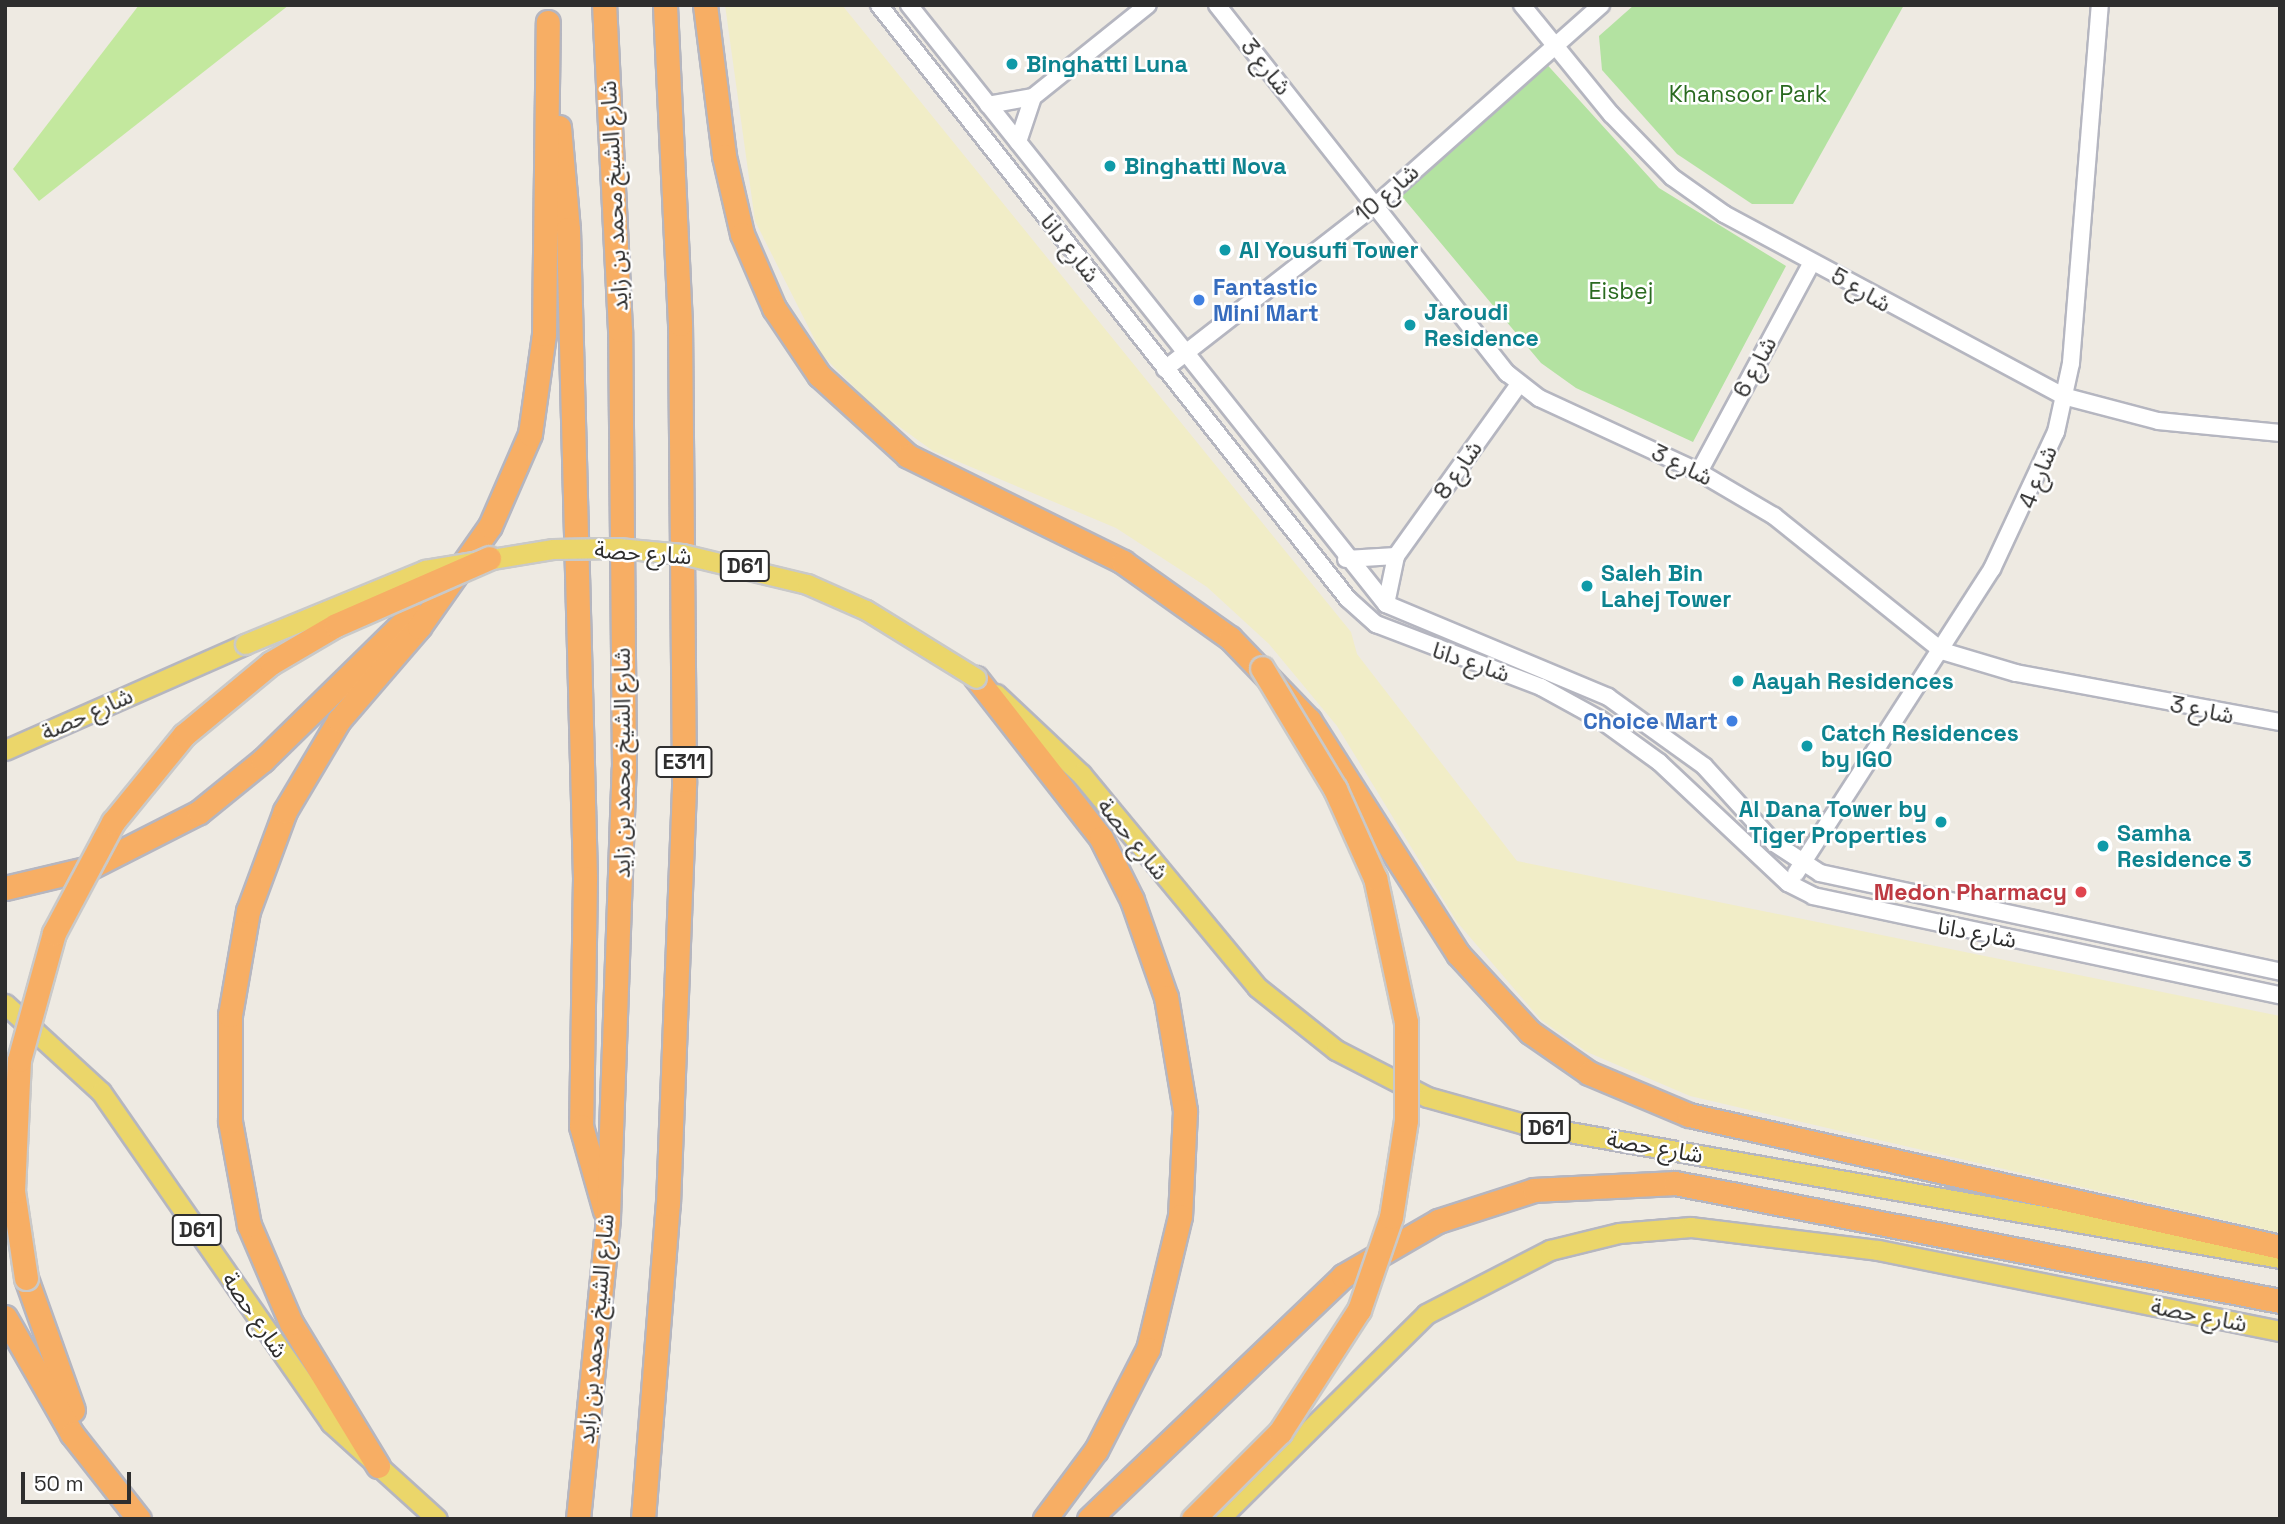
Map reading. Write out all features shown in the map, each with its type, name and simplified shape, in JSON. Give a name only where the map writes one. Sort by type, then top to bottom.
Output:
[{"type":"highway","name":"شارع الشيخ محمد بن زايد","points":[[578,1519],[608,1217],[624,755],[620,317],[604,5]]},
{"type":"highway","name":"E311","points":[[643,1519],[670,1178],[684,793],[680,324],[665,5]]},
{"type":"highway","points":[[705,5],[738,221],[768,296],[803,354],[846,405],[908,457],[1123,562],[1196,610],[1262,668],[1330,749],[1458,954],[1503,1007],[1589,1073],[1689,1115],[2280,1247]]},
{"type":"highway","points":[[547,14],[568,256],[585,878],[581,1126],[608,1217]]},
{"type":"highway","points":[[378,1466],[290,1323],[249,1225],[230,1121],[230,1015],[248,911],[285,811],[339,720],[452,580],[506,496],[537,401],[544,334],[547,14]]},
{"type":"highway","points":[[107,1475],[59,1379],[26,1278],[13,1169],[19,1060],[54,933],[113,822],[184,735],[271,663],[335,625],[489,558]]},
{"type":"highway","points":[[5,888],[89,868],[199,813],[452,580]]},
{"type":"highway","points":[[1193,1519],[1280,1432],[1359,1310],[1391,1217],[1406,1119],[1406,1022],[1375,878],[1335,789],[1262,668]]},
{"type":"highway","points":[[976,678],[1101,838],[1132,900],[1166,997],[1185,1111],[1180,1216],[1147,1349],[1096,1450],[1045,1519]]},
{"type":"highway","points":[[1089,1519],[1343,1276],[1438,1221],[1534,1190],[1675,1183],[2280,1301]]},
{"type":"highway","points":[[5,1317],[72,1434],[107,1475],[139,1519]]},
{"type":"main road","name":"شارع حصة","points":[[5,750],[393,579],[489,558],[618,548],[745,566],[866,610],[976,678],[1081,774],[1257,987],[1336,1050],[1427,1097],[1524,1124],[2280,1258]]},
{"type":"main road","name":"شارع حصة","points":[[5,1004],[101,1092],[312,1398],[378,1466],[437,1519]]},
{"type":"main road","name":"شارع حصة","points":[[1219,1519],[1402,1334],[1453,1297],[1512,1267],[1619,1233],[1691,1227],[1751,1231],[1878,1250],[2280,1331]]},
{"type":"street","name":"شارع دانا","points":[[878,5],[1361,612],[1409,642],[1541,687],[1622,734],[1695,792],[1788,883],[1837,905],[2280,995]]},
{"type":"street","name":"شارع دانا","points":[[909,5],[1346,559],[1386,604],[1608,697],[1703,766],[1801,866],[2280,972]]},
{"type":"street","points":[[988,105],[1033,97],[1148,5]]},
{"type":"street","name":"شارع 3","points":[[1217,5],[1518,384],[1699,472],[1774,516],[1942,651],[2017,673],[2280,722]]},
{"type":"street","name":"شارع 5","points":[[1522,5],[1554,48],[1672,177],[1812,261],[2063,396],[2158,421],[2280,433]]},
{"type":"street","name":"شارع 10","points":[[1165,369],[1376,205],[1601,5]]},
{"type":"street","name":"شارع 4","points":[[1788,883],[1942,651],[2018,526],[2056,432],[2063,396],[2101,5]]},
{"type":"street","points":[[1018,142],[1033,97]]},
{"type":"street","name":"شارع 6","points":[[1699,472],[1812,261]]},
{"type":"street","name":"شارع 8","points":[[1386,604],[1396,556],[1518,384]]},
{"type":"street","points":[[1346,559],[1396,556]]},
{"type":"green space","points":[[139,5],[289,5],[39,201],[13,169]]},
{"type":"green space","name":"Khansoor Park","points":[[1634,5],[1904,5],[1793,204],[1752,204],[1677,154],[1602,70],[1599,36]]},
{"type":"green space","name":"Eisbej","points":[[1542,59],[1659,188],[1786,266],[1693,442],[1576,388],[1541,363],[1394,187]]},
{"type":"sand","points":[[725,5],[842,5],[1351,632],[1357,654],[1517,861],[2280,1016],[2280,1233],[1690,1096],[1587,1052],[1541,1020],[1457,922],[1337,726],[1269,644],[1207,587],[1116,528],[933,451],[879,412],[823,356],[755,221]]},
{"type":"place","name":"Binghatti Luna","points":[[1012,64]]},
{"type":"place","name":"Binghatti Nova","points":[[1110,166]]},
{"type":"place","name":"Al Yousufi Tower","points":[[1225,250]]},
{"type":"place","name":"Fantastic Mini Mart","points":[[1199,300]]},
{"type":"place","name":"Jaroudi Residence","points":[[1410,325]]},
{"type":"place","name":"Saleh Bin Lahej Tower","points":[[1587,586]]},
{"type":"place","name":"Aayah Residences","points":[[1738,681]]},
{"type":"place","name":"Choice Mart","points":[[1732,721]]},
{"type":"place","name":"Catch Residences by IGO","points":[[1807,746]]},
{"type":"place","name":"Al Dana Tower by Tiger Properties","points":[[1941,822]]},
{"type":"place","name":"Samha Residence 3","points":[[2103,846]]},
{"type":"place","name":"Medon Pharmacy","points":[[2081,892]]}]
